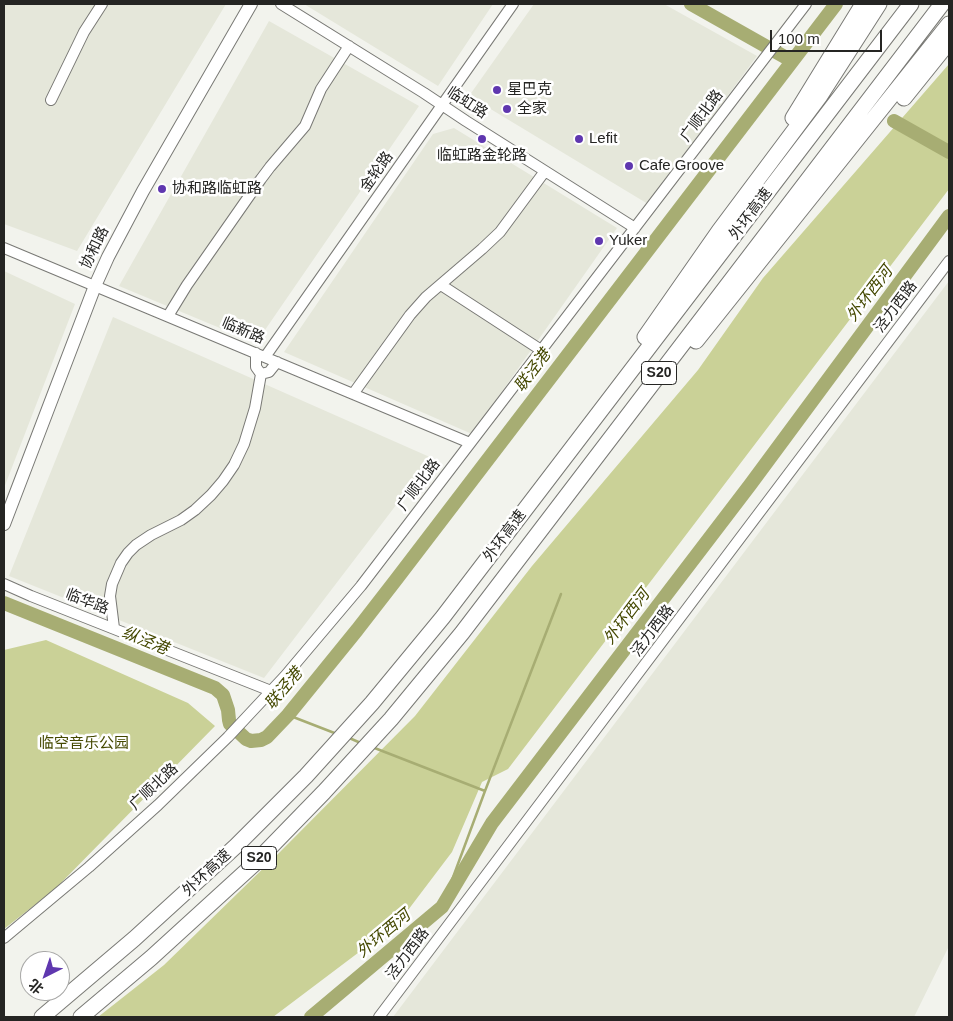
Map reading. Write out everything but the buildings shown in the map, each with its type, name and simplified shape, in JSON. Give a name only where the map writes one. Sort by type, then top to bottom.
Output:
[{"type":"highway","points":[[751,189],[863,4]]},
{"type":"highway","points":[[545,483],[719,231],[820,96],[879,4]]},
{"type":"highway","name":"外环高速","points":[[42,1017],[134,939],[236,846],[348,730],[443,617],[911,4]]},
{"type":"highway","name":"外环高速","points":[[81,1017],[151,958],[252,865],[373,740],[462,633],[942,4]]},
{"type":"highway","points":[[564,497],[705,330],[947,33]]},
{"type":"main road","name":"协和路","points":[[4,524],[94,286],[143,191],[251,4]]},
{"type":"street","points":[[51,100],[84,32],[102,4]]},
{"type":"street","name":"临虹路","points":[[281,4],[635,228]]},
{"type":"street","name":"金轮路","points":[[260,355],[513,4]]},
{"type":"street","name":"广顺北路","points":[[4,938],[89,867],[158,805],[228,737],[272,690],[360,586],[806,4]]},
{"type":"street","points":[[168,316],[187,285],[261,179],[305,126],[321,89],[349,46]]},
{"type":"street","points":[[353,394],[410,315],[426,297],[500,232],[545,171]]},
{"type":"street","name":"临新路","points":[[4,248],[470,443]]},
{"type":"street","name":"泾力西路","points":[[379,1017],[949,262]]},
{"type":"street","points":[[441,285],[541,350]]},
{"type":"street","points":[[114,628],[110,596],[112,584],[121,563],[128,553],[151,535],[181,520],[195,510],[211,495],[234,465],[244,444],[255,408],[261,374],[256,367],[260,355]]},
{"type":"street","points":[[261,374],[269,372],[277,362]]},
{"type":"street","name":"临华路","points":[[4,584],[272,690]]},
{"type":"shaded area","points":[[4,4],[226,4],[77,251],[4,224]]},
{"type":"shaded area","points":[[304,4],[493,4],[438,86]]},
{"type":"shaded area","points":[[534,4],[664,4],[757,56],[648,204],[469,96]]},
{"type":"shaded area","points":[[269,21],[419,106],[256,343],[119,286]]},
{"type":"shaded area","points":[[454,128],[617,228],[472,434],[284,352],[433,134]]},
{"type":"shaded area","points":[[4,271],[75,304],[4,488]]},
{"type":"shaded area","points":[[949,281],[949,946],[914,1017],[393,1017]]},
{"type":"shaded area","points":[[113,317],[432,458],[264,678],[9,576]]},
{"type":"green space","points":[[949,64],[949,189],[508,769],[482,782],[452,852],[399,922],[273,1017],[98,1017],[164,965],[415,716],[532,566],[698,370],[763,278]]},
{"type":"green space","name":"临空音乐公园","points":[[46,640],[188,703],[215,726],[55,889],[4,929],[4,650]]},
{"type":"waterway","points":[[691,4],[792,61]]},
{"type":"waterway","name":"联泾港","points":[[4,603],[215,688],[223,695],[230,724],[246,739],[251,741],[267,737],[288,715],[357,630],[836,4]]},
{"type":"waterway","points":[[894,121],[949,152]]},
{"type":"waterway","name":"外环西河","points":[[311,1017],[442,907],[492,823],[750,485],[949,216]]},
{"type":"waterway","points":[[442,907],[561,594]]},
{"type":"waterway","points":[[288,715],[337,734]]},
{"type":"waterway","points":[[347,737],[363,744]]},
{"type":"waterway","points":[[372,747],[485,791]]},
{"type":"place","name":"星巴克","points":[[497,90]]},
{"type":"place","name":"全家","points":[[507,109]]},
{"type":"place","name":"临虹路金轮路","points":[[482,139]]},
{"type":"place","name":"Lefit","points":[[579,139]]},
{"type":"place","name":"Cafe Groove","points":[[629,166]]},
{"type":"place","name":"协和路临虹路","points":[[162,189]]},
{"type":"place","name":"Yuker","points":[[599,241]]},
{"type":"water label","name":"纵泾港","points":[[145,641]]}]
